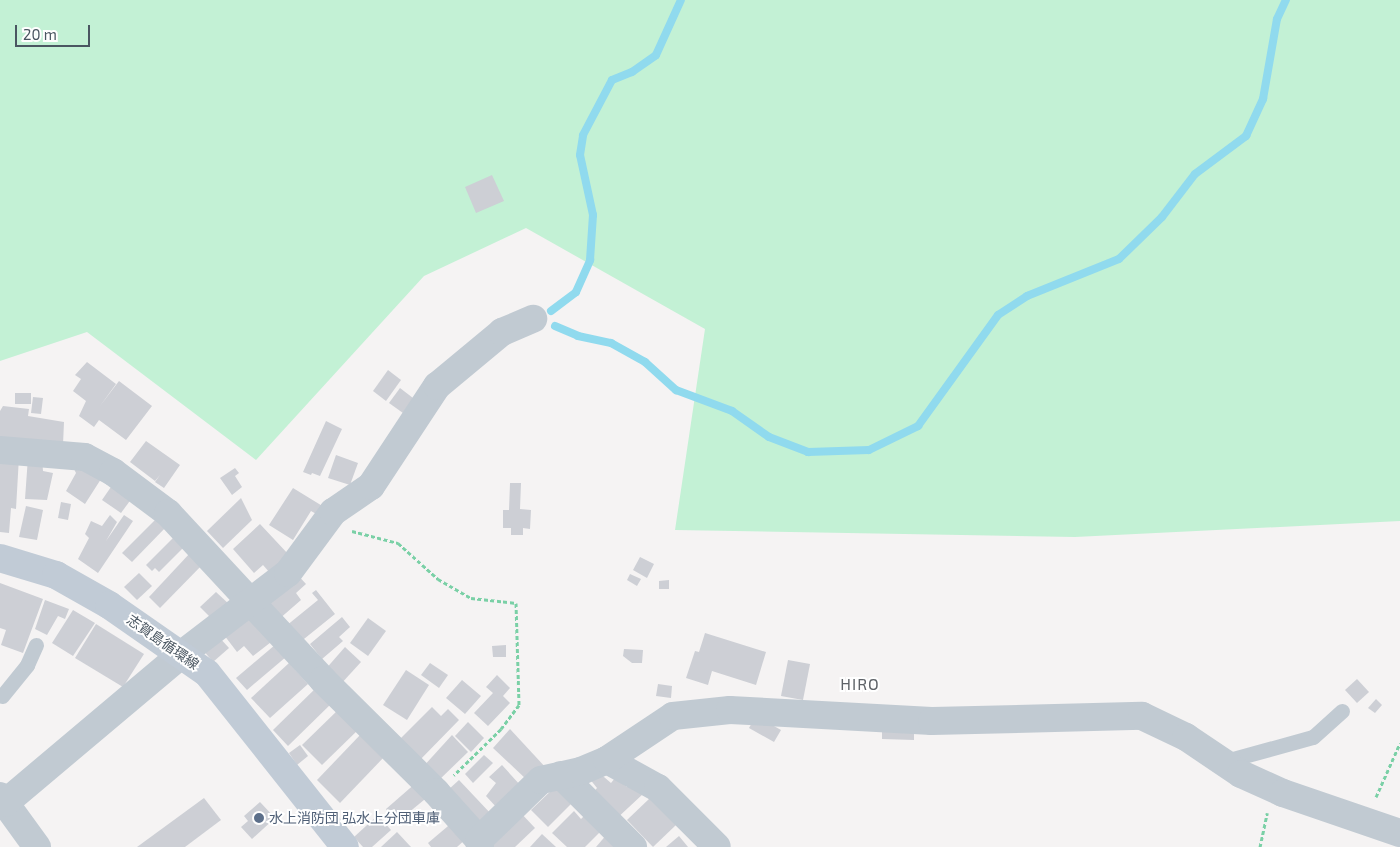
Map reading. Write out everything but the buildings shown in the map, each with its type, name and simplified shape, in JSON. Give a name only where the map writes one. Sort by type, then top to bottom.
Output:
[{"type":"main road","name":"志賀島循環線","points":[[0,558],[56,575],[109,605],[207,673],[345,847]]},
{"type":"street","points":[[37,847],[3,800],[182,654],[254,602],[288,573],[333,512],[370,486],[437,386],[502,332],[533,319]]},
{"type":"street","points":[[0,450],[85,457],[113,472],[168,513],[254,602],[323,680],[436,792],[479,844],[541,780],[607,760],[673,716],[730,710],[932,721],[1142,716],[1186,737],[1221,762],[1368,835],[1400,833]]},
{"type":"street","points":[[607,760],[658,788],[717,847]]},
{"type":"street","points":[[561,775],[633,847]]},
{"type":"lane","points":[[1,694],[27,665],[36,645]]},
{"type":"lane","points":[[1221,762],[1313,737],[1342,711]]},
{"type":"path","points":[[333,512],[342,527],[359,535],[386,537],[398,542],[438,579],[471,598],[516,603],[519,705],[501,729],[436,792]]},
{"type":"path","points":[[1368,835],[1400,743]]},
{"type":"green space","points":[[0,0],[1400,0],[1400,521],[1075,537],[675,530],[705,329],[526,228],[424,276],[256,460],[87,332],[0,361]]},
{"type":"waterway","points":[[551,311],[576,292],[590,260],[593,215],[580,155],[583,135],[612,80],[632,72],[656,55],[681,0]]},
{"type":"waterway","points":[[555,326],[578,336],[611,343],[645,362],[676,390],[732,411],[769,437],[808,452],[869,450],[918,426],[998,315],[1027,296],[1119,259],[1162,217],[1195,174],[1246,136],[1263,99],[1277,19],[1286,0]]},
{"type":"place","name":"水上消防団 弘水上分団車庫","points":[[259,818]]},
{"type":"district","name":"HIRO","points":[[860,684]]}]
